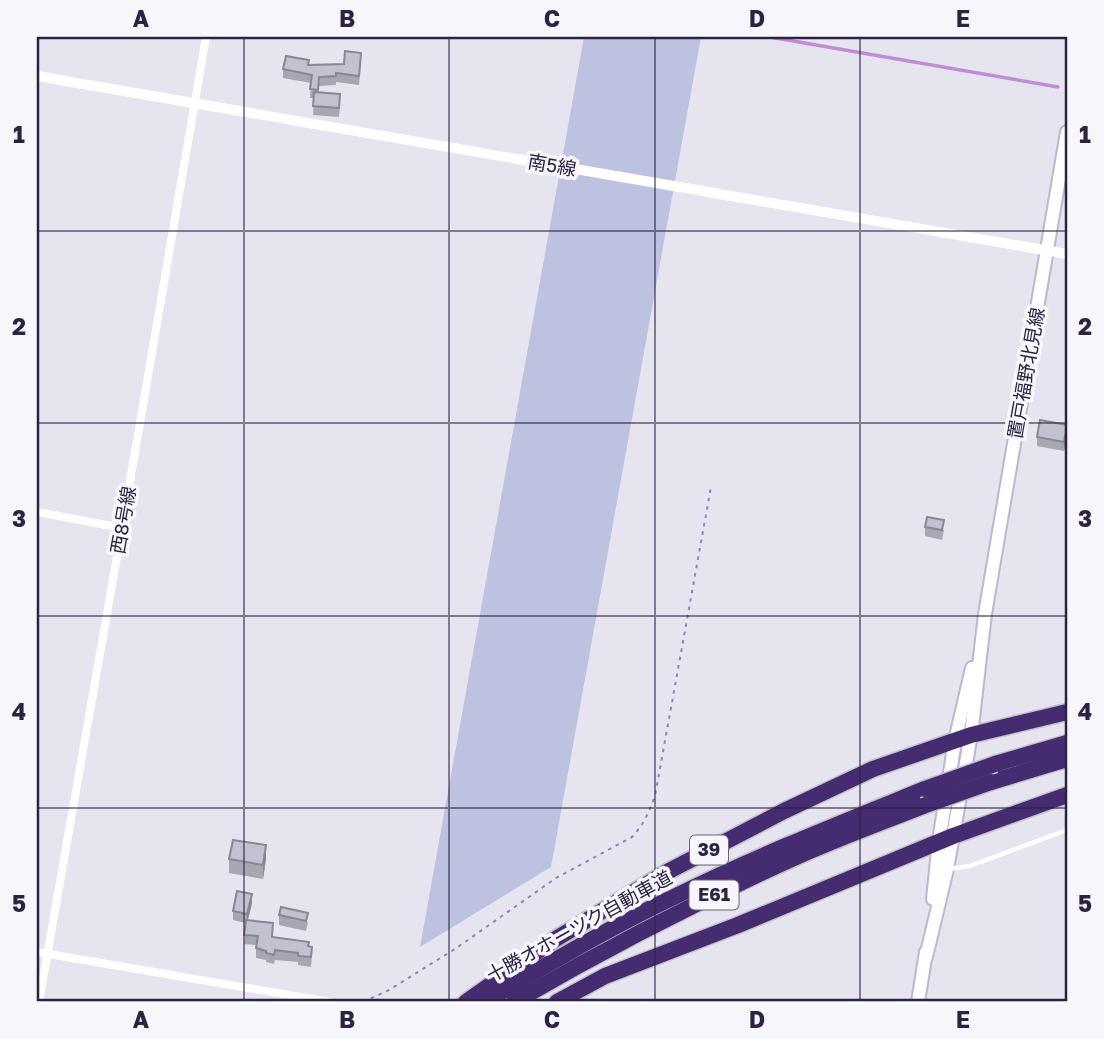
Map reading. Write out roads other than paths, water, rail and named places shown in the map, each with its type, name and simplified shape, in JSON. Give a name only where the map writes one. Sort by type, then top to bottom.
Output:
[{"type":"highway","points":[[971,735],[1067,712]]},
{"type":"highway","name":"39","points":[[466,1002],[554,940],[667,872],[784,811],[873,769],[971,735]]},
{"type":"highway","name":"十勝オホーツク自動車道","points":[[485,1002],[562,956],[674,897],[791,843],[925,789],[995,764],[1067,743]]},
{"type":"highway","name":"十勝オホーツク自動車道","points":[[514,1002],[680,911],[797,857],[923,806],[991,782],[1067,760]]},
{"type":"highway","points":[[557,1002],[605,976],[738,925],[946,839],[1067,795]]},
{"type":"main road","name":"置戸福野北見線","points":[[918,1002],[946,839],[971,735],[985,614],[1067,132]]},
{"type":"main road","name":"置戸福野北見線","points":[[926,957],[947,869],[946,839],[955,741],[985,614]]},
{"type":"street","name":"西8号線","points":[[38,1002],[206,37]]},
{"type":"street","name":"南5線","points":[[37,76],[1067,254]]},
{"type":"street","points":[[37,512],[122,528]]},
{"type":"street","points":[[37,952],[330,1002]]},
{"type":"lane","points":[[947,869],[970,866],[1067,830]]},
{"type":"waterway","points":[[770,37],[1058,87]]}]
